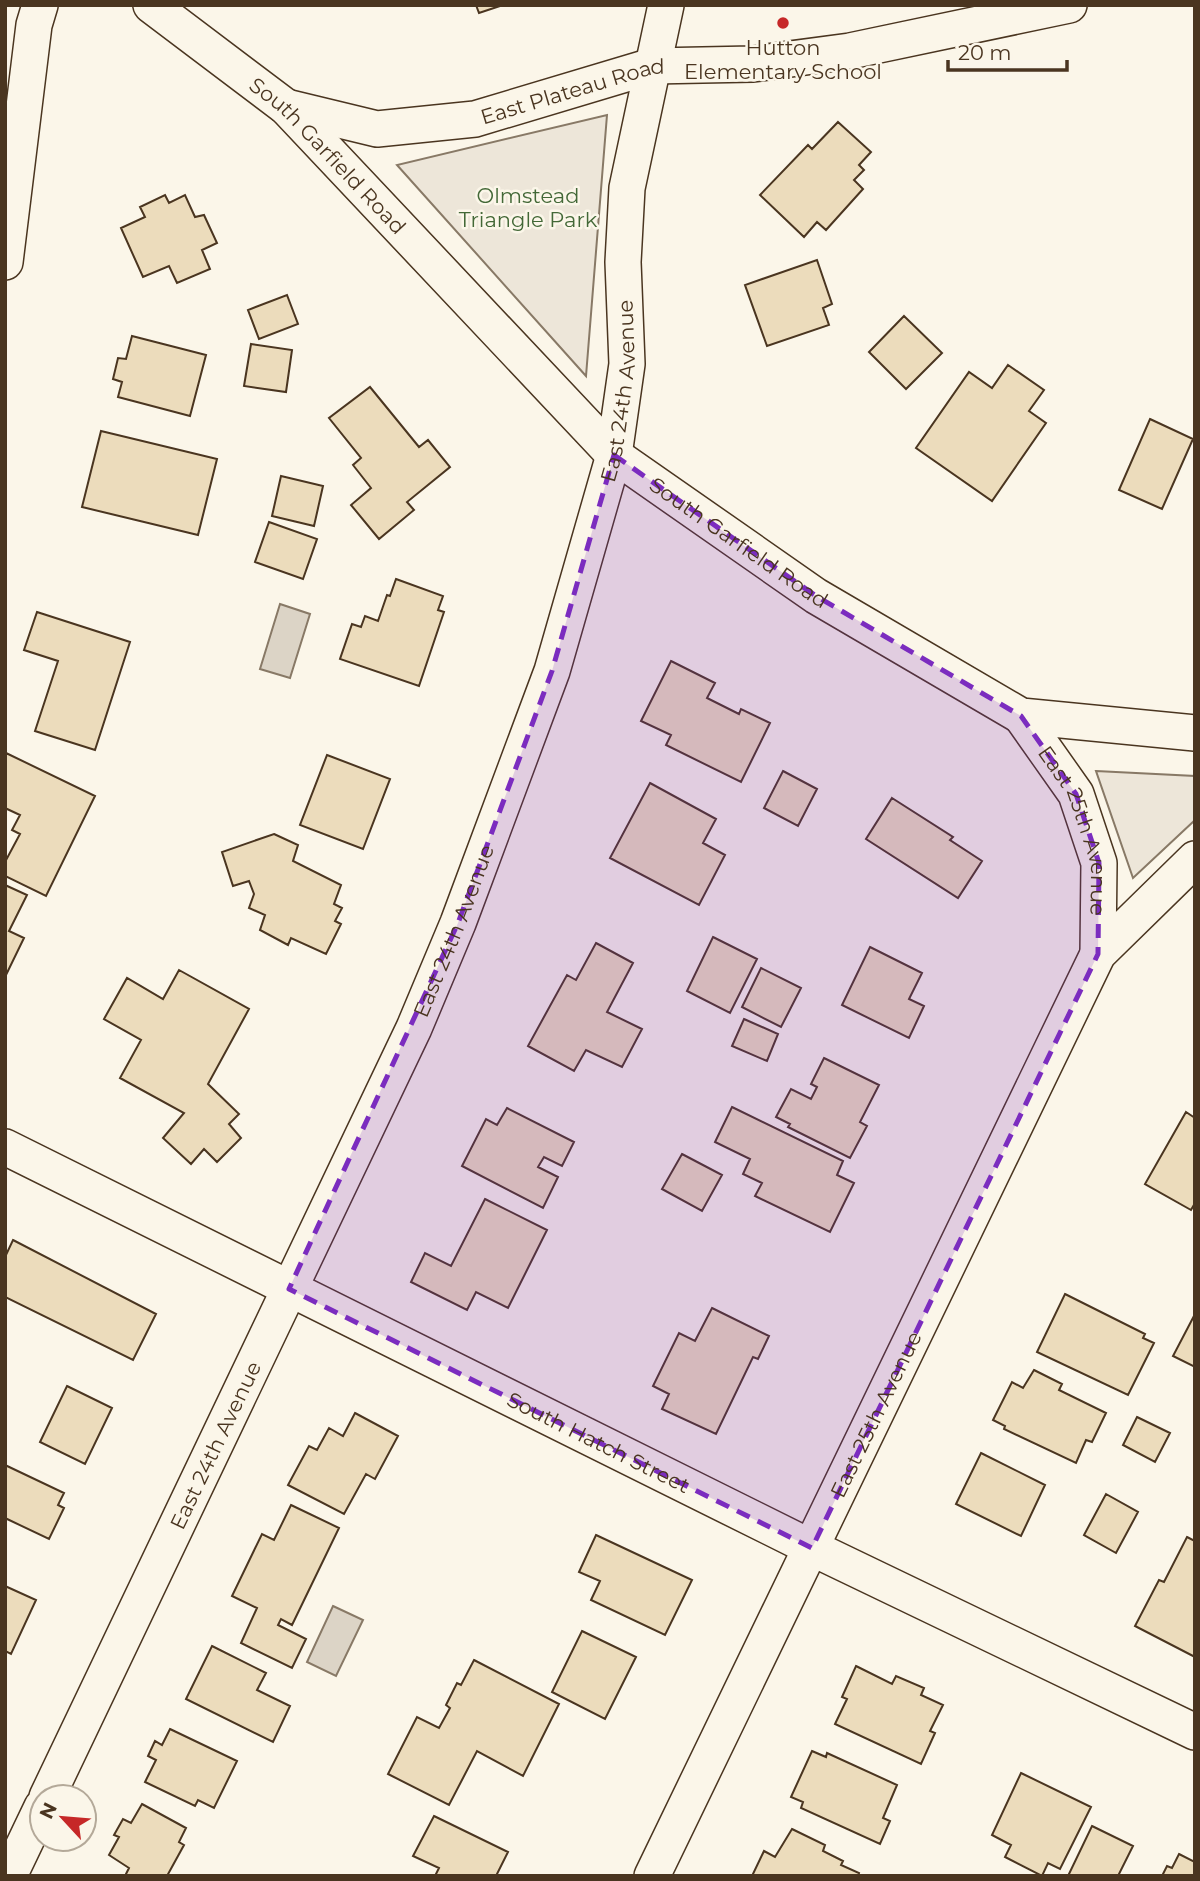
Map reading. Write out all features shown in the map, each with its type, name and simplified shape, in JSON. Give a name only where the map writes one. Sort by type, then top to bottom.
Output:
[{"type":"street","points":[[5,262],[34,25],[40,5]]},
{"type":"street","name":"South Garfield Road","points":[[151,5],[286,107],[614,455],[816,596],[1021,716],[1195,733]]},
{"type":"street","name":"East 24th Avenue","points":[[54,1783],[414,1028],[458,923],[552,671],[614,455],[627,364],[623,262],[626,188],[666,5]]},
{"type":"street","name":"East Plateau Road","points":[[286,107],[376,129],[475,119],[652,66],[753,64],[850,51],[1069,5]]},
{"type":"street","name":"East 25th Avenue","points":[[1021,716],[1076,794],[1100,863],[1098,954]]},
{"type":"street","name":"East 25th Avenue","points":[[652,1876],[1098,954],[1195,859]]},
{"type":"street","name":"South Hatch Street","points":[[5,1147],[812,1548],[1195,1731]]},
{"type":"street","points":[[9,1876],[28,1836]]},
{"type":"highlighted area","points":[[614,455],[816,596],[1021,716],[1076,794],[1099,863],[1098,954],[812,1548],[289,1289],[458,923],[552,671]]},
{"type":"green space","name":"Olmstead Triangle Park","points":[[607,115],[586,376],[397,165]]},
{"type":"green space","points":[[1096,771],[1195,776],[1195,820],[1133,878]]},
{"type":"shaded area","points":[[280,604],[310,614],[290,678],[260,669]]},
{"type":"shaded area","points":[[333,1606],[363,1620],[336,1676],[307,1662]]},
{"type":"building","points":[[476,5],[503,5],[479,13]]},
{"type":"building","points":[[838,122],[871,152],[859,165],[864,170],[854,180],[863,189],[826,230],[817,222],[804,237],[760,195],[808,145],[812,149]]},
{"type":"building","points":[[165,195],[169,203],[185,195],[195,217],[204,215],[217,243],[202,250],[210,269],[177,283],[169,266],[143,277],[121,228],[145,217],[140,207]]},
{"type":"building","points":[[817,260],[832,304],[823,308],[829,325],[767,346],[745,285]]},
{"type":"building","points":[[287,295],[298,324],[259,339],[248,310]]},
{"type":"building","points":[[904,316],[942,353],[906,389],[869,352]]},
{"type":"building","points":[[132,336],[206,355],[190,416],[118,397],[122,382],[113,379],[118,358],[126,359]]},
{"type":"building","points":[[251,344],[292,350],[286,392],[244,386]]},
{"type":"building","points":[[1008,365],[1044,390],[1029,411],[1046,423],[992,501],[916,448],[969,372],[992,388]]},
{"type":"building","points":[[370,387],[419,447],[428,440],[450,467],[407,502],[414,510],[379,539],[351,505],[371,488],[353,465],[361,458],[329,418]]},
{"type":"building","points":[[1150,419],[1193,439],[1162,509],[1119,490]]},
{"type":"building","points":[[101,431],[217,459],[198,535],[82,507]]},
{"type":"building","points":[[281,476],[323,486],[314,526],[272,516]]},
{"type":"building","points":[[269,522],[317,539],[303,579],[255,562]]},
{"type":"building","points":[[396,579],[443,596],[438,610],[444,612],[419,686],[340,659],[352,624],[361,627],[365,616],[378,621]]},
{"type":"building","points":[[37,612],[130,642],[95,750],[35,731],[58,661],[24,650]]},
{"type":"building","points":[[671,661],[715,683],[707,698],[739,714],[741,709],[770,723],[741,782],[666,745],[671,735],[641,721]]},
{"type":"building","points":[[6,753],[95,796],[46,896],[5,876],[5,862],[20,834],[12,830],[20,815],[5,808]]},
{"type":"building","points":[[327,755],[390,779],[363,849],[300,825]]},
{"type":"building","points":[[783,771],[817,789],[798,826],[764,808]]},
{"type":"building","points":[[650,783],[716,819],[703,843],[725,855],[699,905],[610,858]]},
{"type":"building","points":[[892,798],[953,837],[950,840],[982,861],[958,898],[866,839]]},
{"type":"building","points":[[274,834],[298,845],[293,861],[341,885],[334,904],[342,908],[335,921],[341,924],[326,954],[291,938],[288,945],[260,930],[265,915],[249,908],[254,894],[249,881],[233,886],[222,852]]},
{"type":"building","points":[[5,885],[27,895],[9,931],[24,938],[5,977]]},
{"type":"building","points":[[713,937],[757,959],[730,1013],[687,991]]},
{"type":"building","points":[[596,943],[633,963],[607,1012],[642,1029],[622,1067],[586,1050],[574,1071],[528,1046],[567,975],[576,980]]},
{"type":"building","points":[[870,947],[922,973],[909,999],[924,1006],[909,1038],[842,1005]]},
{"type":"building","points":[[761,968],[801,988],[781,1027],[742,1007]]},
{"type":"building","points":[[179,970],[249,1009],[208,1084],[239,1114],[229,1124],[241,1138],[217,1162],[204,1149],[191,1164],[163,1138],[184,1113],[120,1078],[141,1040],[104,1019],[127,978],[163,999]]},
{"type":"building","points":[[744,1019],[778,1034],[767,1061],[732,1046]]},
{"type":"building","points":[[824,1058],[879,1085],[860,1122],[867,1126],[850,1158],[788,1127],[790,1124],[776,1117],[791,1089],[811,1099],[817,1087],[811,1084]]},
{"type":"building","points":[[732,1107],[843,1161],[837,1175],[854,1183],[830,1232],[755,1196],[762,1183],[743,1174],[750,1159],[715,1142]]},
{"type":"building","points":[[507,1108],[574,1142],[562,1166],[544,1157],[538,1167],[558,1177],[543,1208],[462,1166],[486,1119],[497,1125]]},
{"type":"building","points":[[1186,1112],[1195,1118],[1195,1203],[1191,1210],[1145,1184]]},
{"type":"building","points":[[682,1154],[722,1175],[702,1211],[662,1189]]},
{"type":"building","points":[[485,1199],[547,1230],[508,1308],[476,1292],[467,1310],[411,1282],[425,1253],[451,1266]]},
{"type":"building","points":[[13,1240],[156,1314],[133,1360],[5,1297],[5,1257]]},
{"type":"building","points":[[1065,1294],[1145,1334],[1143,1338],[1154,1343],[1128,1395],[1037,1352]]},
{"type":"building","points":[[712,1308],[769,1336],[758,1359],[753,1357],[716,1434],[662,1409],[669,1394],[653,1386],[679,1333],[695,1341]]},
{"type":"building","points":[[1195,1314],[1195,1367],[1173,1356]]},
{"type":"building","points":[[1034,1370],[1062,1384],[1059,1390],[1106,1413],[1092,1442],[1086,1440],[1076,1463],[1004,1429],[1005,1426],[993,1420],[1012,1382],[1023,1388]]},
{"type":"building","points":[[67,1386],[112,1408],[85,1464],[40,1442]]},
{"type":"building","points":[[355,1413],[398,1436],[375,1479],[366,1474],[344,1514],[288,1485],[309,1446],[317,1450],[329,1428],[343,1436]]},
{"type":"building","points":[[1137,1417],[1170,1433],[1155,1462],[1123,1445]]},
{"type":"building","points":[[981,1453],[1045,1485],[1021,1536],[956,1504]]},
{"type":"building","points":[[5,1465],[64,1493],[58,1505],[64,1508],[49,1539],[5,1518]]},
{"type":"building","points":[[1106,1494],[1138,1512],[1116,1553],[1084,1535]]},
{"type":"building","points":[[291,1505],[339,1528],[292,1625],[281,1619],[278,1625],[306,1639],[292,1668],[241,1643],[257,1608],[232,1596],[262,1534],[274,1540]]},
{"type":"building","points":[[596,1535],[692,1580],[665,1635],[591,1600],[600,1581],[579,1572]]},
{"type":"building","points":[[1187,1537],[1195,1541],[1195,1657],[1135,1626],[1159,1580],[1164,1582]]},
{"type":"building","points":[[5,1586],[36,1600],[11,1654],[5,1651]]},
{"type":"building","points":[[582,1631],[636,1657],[605,1719],[552,1692]]},
{"type":"building","points":[[212,1646],[266,1673],[257,1690],[290,1706],[273,1742],[186,1699]]},
{"type":"building","points":[[474,1660],[559,1704],[523,1776],[477,1751],[449,1805],[388,1774],[417,1717],[439,1728],[450,1708],[446,1705],[457,1683],[461,1685]]},
{"type":"building","points":[[856,1666],[892,1684],[896,1676],[924,1688],[921,1695],[943,1705],[930,1731],[935,1733],[921,1764],[835,1724],[847,1699],[842,1697]]},
{"type":"building","points":[[170,1729],[237,1761],[214,1808],[198,1800],[195,1806],[145,1782],[156,1760],[148,1756],[155,1741],[162,1745]]},
{"type":"building","points":[[812,1751],[826,1757],[827,1753],[897,1785],[883,1818],[890,1821],[880,1844],[801,1808],[803,1802],[791,1797]]},
{"type":"building","points":[[1021,1773],[1091,1807],[1060,1869],[1048,1863],[1042,1876],[1005,1857],[1011,1845],[992,1835]]},
{"type":"building","points":[[142,1804],[186,1828],[179,1842],[184,1845],[167,1876],[129,1876],[126,1874],[129,1868],[109,1855],[119,1837],[114,1835],[123,1819],[131,1823]]},
{"type":"building","points":[[434,1816],[508,1852],[496,1876],[435,1876],[439,1868],[413,1856]]},
{"type":"building","points":[[1092,1826],[1133,1846],[1118,1876],[1068,1876]]},
{"type":"building","points":[[792,1829],[825,1845],[823,1851],[843,1861],[841,1865],[859,1873],[858,1876],[752,1876],[764,1851],[775,1857]]},
{"type":"building","points":[[1179,1854],[1195,1862],[1195,1876],[1162,1876],[1167,1866],[1172,1868]]},
{"type":"place","name":"Hutton Elementary School","points":[[783,23]]}]
